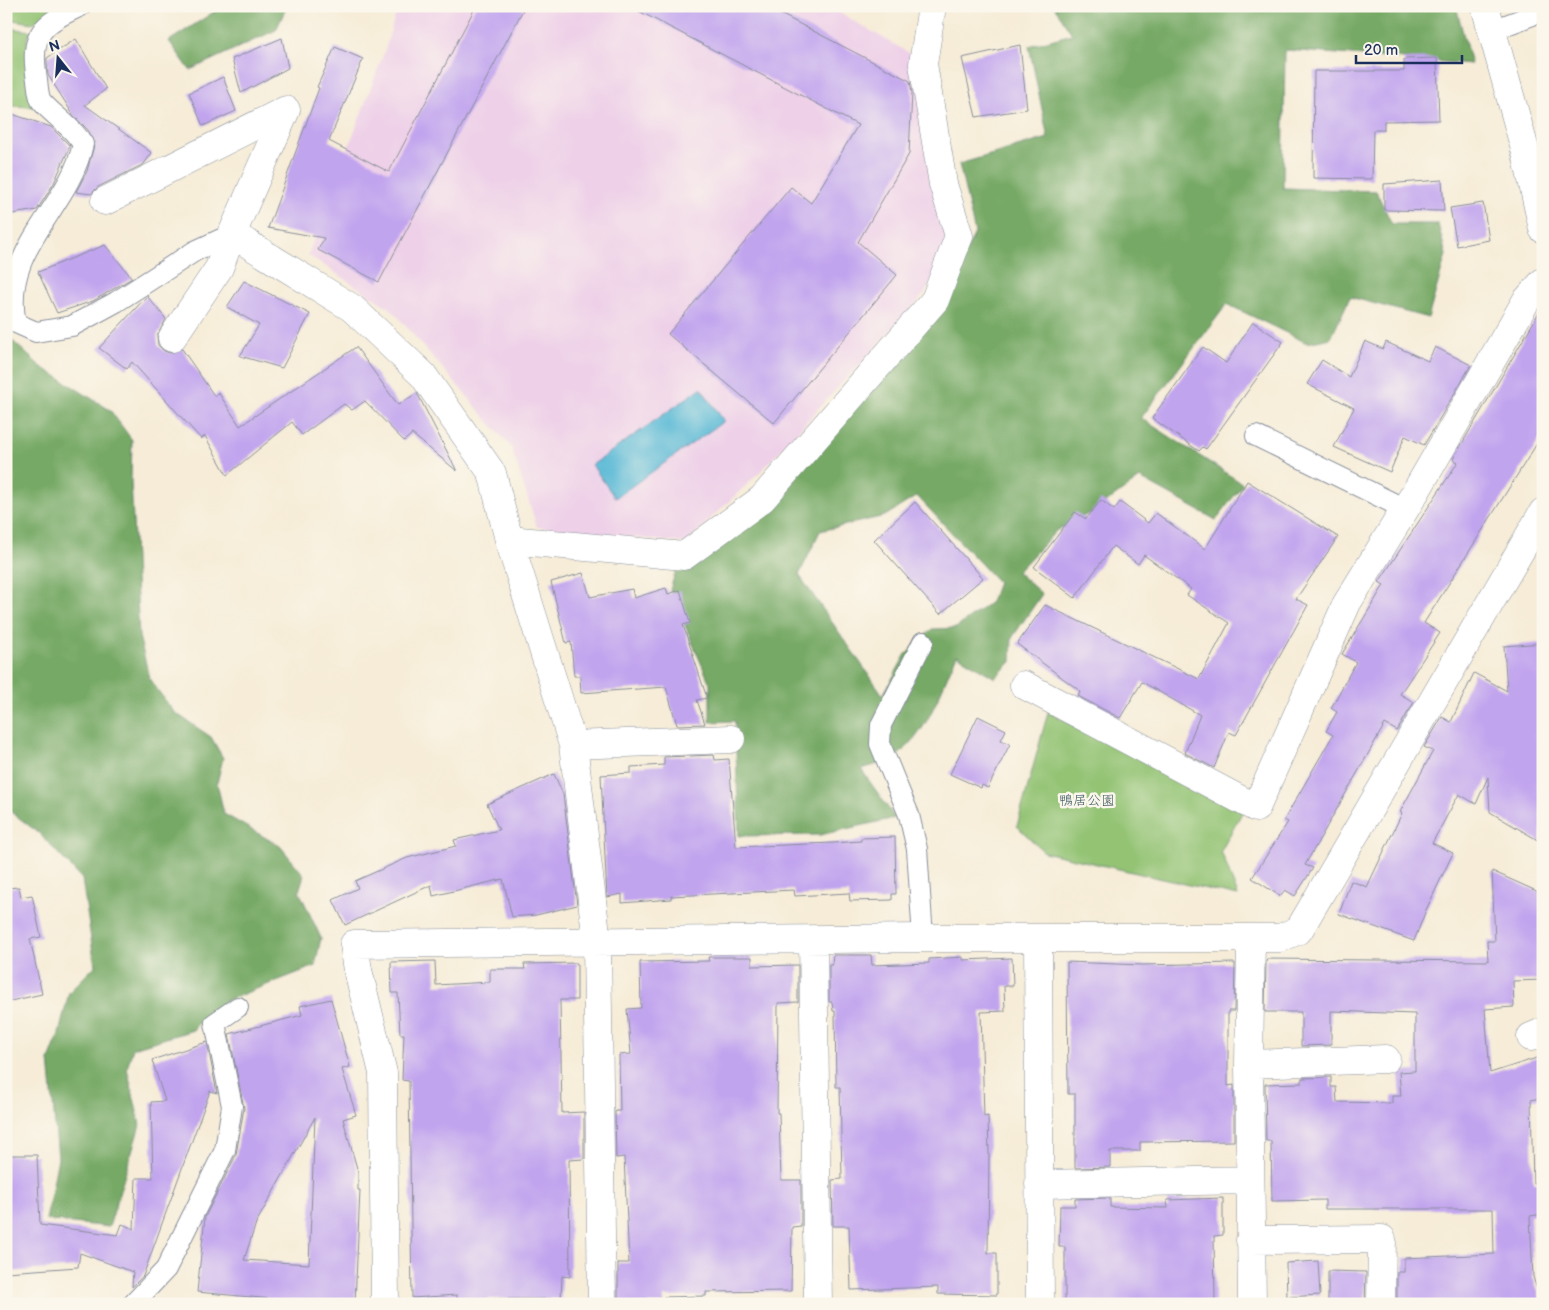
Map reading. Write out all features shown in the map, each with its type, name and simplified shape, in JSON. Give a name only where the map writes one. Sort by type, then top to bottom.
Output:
[{"type":"street","points":[[510,540],[684,556],[762,499],[935,300],[960,236],[943,184],[923,64],[932,6]]},
{"type":"street","points":[[1489,18],[1526,153],[1542,221]]},
{"type":"street","points":[[105,201],[286,110],[219,268],[172,338]]},
{"type":"street","points":[[232,234],[352,308],[423,375],[492,474],[510,540],[573,745],[597,941],[602,1304]]},
{"type":"street","points":[[1024,685],[1256,808],[1347,603],[1405,509],[1526,301],[1543,282]]},
{"type":"street","points":[[385,1304],[383,1073],[358,970],[354,944],[813,941],[923,938],[1280,938],[1298,930],[1543,512]]},
{"type":"street","points":[[573,745],[731,739]]},
{"type":"street","points":[[1038,938],[1040,1304]]},
{"type":"street","points":[[1251,939],[1249,1064],[1252,1304]]},
{"type":"street","points":[[813,941],[818,1304]]},
{"type":"street","points":[[1249,1064],[1386,1059]]},
{"type":"street","points":[[1039,1184],[1250,1180]]},
{"type":"street","points":[[1250,1240],[1382,1239],[1380,1304]]},
{"type":"lane","points":[[81,6],[50,22],[38,36],[35,68],[41,100],[74,130],[83,144],[79,162],[61,193],[27,242],[13,275],[11,307],[16,323],[36,332],[72,326],[116,302],[195,251],[232,234]]},
{"type":"lane","points":[[1489,18],[1543,11]]},
{"type":"lane","points":[[1256,436],[1405,509]]},
{"type":"lane","points":[[923,642],[881,725],[880,744],[909,815],[917,849],[923,938]]},
{"type":"lane","points":[[133,1304],[166,1269],[225,1150],[232,1106],[215,1023],[238,1008]]},
{"type":"shaded area","points":[[398,6],[828,6],[916,57],[952,242],[924,294],[759,473],[685,543],[537,527],[511,447],[391,309],[308,255],[385,50]]},
{"type":"green space","points":[[6,6],[60,6],[33,23],[6,19]]},
{"type":"green space","points":[[223,6],[287,6],[276,30],[190,70],[169,41]]},
{"type":"green space","points":[[1054,6],[1456,6],[1471,64],[1285,50],[1283,188],[1376,191],[1392,224],[1438,224],[1446,255],[1428,318],[1350,297],[1331,338],[1307,343],[1227,304],[1141,418],[1243,484],[1216,520],[1140,478],[1094,511],[1057,530],[1017,572],[1042,594],[1012,638],[1011,662],[995,678],[957,655],[935,706],[913,741],[895,757],[861,769],[895,818],[820,835],[739,836],[735,721],[710,722],[710,684],[670,590],[676,570],[768,503],[941,303],[975,233],[959,164],[1048,138],[1029,46],[1072,34]],"holes":[[[917,496],[998,582],[991,602],[956,628],[932,629],[906,654],[883,695],[799,575],[820,531],[885,516]]]},
{"type":"green space","points":[[8,28],[31,31],[27,39],[35,107],[13,106],[6,60]]},
{"type":"green space","points":[[6,335],[40,366],[110,410],[132,440],[131,481],[139,636],[150,680],[174,712],[211,737],[223,758],[217,783],[224,814],[280,846],[304,875],[299,891],[321,938],[315,966],[228,1000],[201,1019],[193,1030],[133,1048],[127,1068],[140,1125],[109,1227],[46,1220],[58,1158],[49,1060],[59,1034],[69,992],[95,966],[82,879],[40,834],[6,808]]},
{"type":"green space","name":"鴨居公園","points":[[1048,712],[1243,811],[1221,851],[1238,896],[1044,852],[1017,826]]},
{"type":"water","points":[[701,388],[724,421],[615,498],[592,465]]},
{"type":"building","points":[[476,6],[525,6],[379,282],[318,250],[324,238],[268,228],[319,88],[317,87],[335,47],[363,59],[329,141],[389,172]]},
{"type":"building","points":[[629,6],[765,6],[910,81],[912,93],[909,154],[858,242],[897,275],[774,423],[668,334],[791,187],[811,203],[858,125]]},
{"type":"building","points":[[282,38],[288,68],[241,93],[232,59]]},
{"type":"building","points":[[76,39],[106,89],[85,105],[152,153],[144,164],[98,187],[91,194],[76,192],[87,171],[95,142],[88,130],[74,116],[48,75],[47,58]]},
{"type":"building","points":[[1020,45],[1027,109],[976,117],[962,58]]},
{"type":"building","points":[[1437,58],[1439,120],[1384,121],[1384,130],[1373,130],[1372,179],[1313,178],[1314,71],[1404,71],[1404,59]]},
{"type":"building","points":[[223,77],[236,111],[203,126],[189,93]]},
{"type":"building","points":[[6,112],[51,127],[70,146],[54,183],[37,210],[6,215]]},
{"type":"building","points":[[1442,180],[1444,211],[1384,210],[1384,184]]},
{"type":"building","points":[[1483,203],[1489,240],[1457,246],[1450,208]]},
{"type":"building","points":[[105,245],[132,278],[93,301],[57,313],[38,272]]},
{"type":"building","points":[[244,281],[310,314],[282,368],[240,356],[259,325],[227,307]]},
{"type":"building","points":[[147,296],[166,319],[157,336],[158,345],[164,351],[170,353],[182,349],[215,397],[218,392],[240,426],[356,347],[398,405],[417,393],[457,471],[412,434],[404,441],[365,401],[352,410],[344,404],[302,435],[292,422],[227,475],[205,436],[201,439],[132,362],[127,369],[99,348]]},
{"type":"building","points":[[1543,306],[1543,434],[1424,623],[1440,633],[1400,694],[1414,702],[1397,731],[1385,724],[1305,865],[1313,868],[1295,896],[1285,890],[1280,896],[1252,878],[1288,822],[1284,820],[1333,735],[1326,731],[1337,712],[1331,708],[1356,662],[1342,654],[1384,585],[1379,582],[1458,462],[1453,459]]},
{"type":"building","points":[[1253,322],[1283,342],[1206,449],[1203,447],[1199,451],[1152,418],[1203,347],[1226,363]]},
{"type":"building","points":[[1365,341],[1383,349],[1386,342],[1428,361],[1435,347],[1471,365],[1424,445],[1405,436],[1390,472],[1334,447],[1354,408],[1307,384],[1322,360],[1349,377]]},
{"type":"building","points":[[1247,481],[1338,537],[1296,599],[1308,605],[1236,735],[1229,732],[1214,768],[1185,753],[1200,715],[1142,682],[1120,718],[1078,696],[1080,691],[1017,644],[1045,605],[1199,679],[1229,623],[1187,595],[1191,589],[1144,555],[1138,564],[1113,546],[1075,598],[1034,567],[1075,512],[1086,519],[1101,500],[1114,510],[1120,502],[1148,523],[1156,513],[1205,549]]},
{"type":"building","points":[[915,502],[983,578],[940,614],[874,540]]},
{"type":"building","points":[[583,573],[590,597],[632,589],[634,598],[666,588],[668,594],[680,590],[690,623],[683,625],[707,698],[697,700],[705,724],[677,725],[666,687],[581,693],[580,676],[574,676],[571,642],[566,643],[551,582]]},
{"type":"building","points":[[1543,643],[1541,842],[1490,812],[1488,777],[1476,804],[1459,794],[1432,843],[1453,853],[1426,910],[1414,941],[1339,914],[1351,881],[1367,887],[1402,813],[1400,812],[1433,751],[1424,747],[1442,717],[1451,722],[1474,673],[1507,691],[1504,646]]},
{"type":"building","points":[[978,716],[1006,730],[1001,740],[1010,744],[988,788],[982,785],[981,788],[950,774]]},
{"type":"building","points":[[714,755],[715,760],[729,759],[736,847],[833,843],[861,841],[861,838],[895,837],[896,894],[892,894],[892,900],[850,901],[849,893],[795,896],[794,890],[671,896],[671,899],[622,903],[622,894],[607,897],[601,775],[631,773],[631,767],[664,765],[664,757]]},
{"type":"building","points":[[554,774],[563,794],[577,905],[536,915],[512,917],[503,879],[433,896],[431,885],[345,925],[333,900],[358,888],[355,881],[407,858],[456,846],[454,840],[499,830],[487,804]]},
{"type":"building","points":[[1492,871],[1543,894],[1543,980],[1513,981],[1514,1007],[1485,1009],[1490,1073],[1543,1056],[1543,1097],[1531,1100],[1533,1183],[1543,1183],[1543,1214],[1530,1216],[1533,1277],[1542,1304],[1397,1304],[1397,1272],[1404,1272],[1404,1258],[1494,1254],[1493,1209],[1325,1209],[1325,1200],[1272,1201],[1271,1141],[1266,1141],[1265,1084],[1302,1083],[1302,1078],[1331,1077],[1331,1087],[1336,1087],[1337,1102],[1392,1103],[1392,1096],[1401,1096],[1399,1072],[1415,1071],[1415,1014],[1331,1011],[1331,1045],[1301,1046],[1301,1012],[1265,1012],[1266,962],[1267,959],[1488,961],[1487,941],[1495,941]]},
{"type":"building","points":[[19,887],[21,897],[32,895],[41,937],[30,939],[42,994],[6,1002],[6,888]]},
{"type":"building","points":[[833,955],[871,955],[872,965],[929,963],[929,959],[963,957],[963,960],[1012,958],[1013,986],[1004,986],[1005,1011],[981,1012],[984,1117],[988,1116],[988,1253],[997,1253],[997,1295],[938,1294],[938,1287],[851,1290],[849,1226],[833,1226],[832,1180],[842,1179],[840,1087],[836,1087],[835,1011],[833,1011],[832,1002],[829,1002],[829,965],[832,965]]},
{"type":"building","points":[[708,957],[752,957],[752,966],[798,965],[798,1002],[778,1003],[777,1113],[779,1113],[781,1180],[801,1180],[801,1226],[792,1227],[791,1291],[706,1292],[706,1296],[664,1297],[664,1304],[618,1304],[618,1263],[629,1263],[624,1157],[616,1158],[615,1111],[620,1111],[619,1055],[631,1054],[627,1009],[641,1008],[640,962],[709,961]]},
{"type":"building","points":[[435,961],[436,985],[490,982],[490,969],[525,969],[524,964],[577,963],[577,1000],[560,1000],[562,1113],[584,1112],[584,1159],[569,1160],[570,1277],[562,1276],[561,1299],[489,1299],[489,1302],[457,1303],[457,1295],[412,1298],[409,1081],[402,1080],[404,1034],[400,1034],[398,993],[392,993],[391,962]]},
{"type":"building","points":[[1067,962],[1142,965],[1235,963],[1234,1011],[1228,1011],[1228,1086],[1234,1085],[1234,1141],[1140,1142],[1140,1151],[1110,1151],[1110,1167],[1075,1168],[1075,1094],[1068,1094]]},
{"type":"building","points":[[331,999],[350,1067],[342,1069],[356,1115],[343,1119],[358,1172],[358,1190],[360,1190],[355,1304],[272,1304],[272,1299],[197,1292],[205,1217],[236,1155],[244,1108],[229,1034],[302,1015],[300,1006]],"holes":[[[315,1117],[309,1264],[244,1260],[256,1223]]]},
{"type":"building","points":[[207,1042],[217,1093],[210,1091],[143,1276],[132,1287],[133,1272],[80,1253],[78,1267],[6,1272],[6,1155],[37,1155],[40,1225],[118,1235],[122,1224],[134,1229],[136,1178],[153,1178],[151,1102],[165,1101],[152,1060]]},
{"type":"building","points":[[1110,1198],[1110,1207],[1168,1208],[1167,1200],[1223,1198],[1223,1235],[1214,1236],[1215,1302],[1198,1302],[1198,1304],[1065,1304],[1065,1247],[1059,1247],[1060,1206],[1075,1206],[1075,1199]]},
{"type":"building","points":[[1318,1261],[1320,1295],[1287,1297],[1286,1263]]},
{"type":"building","points":[[1328,1271],[1366,1272],[1365,1304],[1328,1304]]}]
